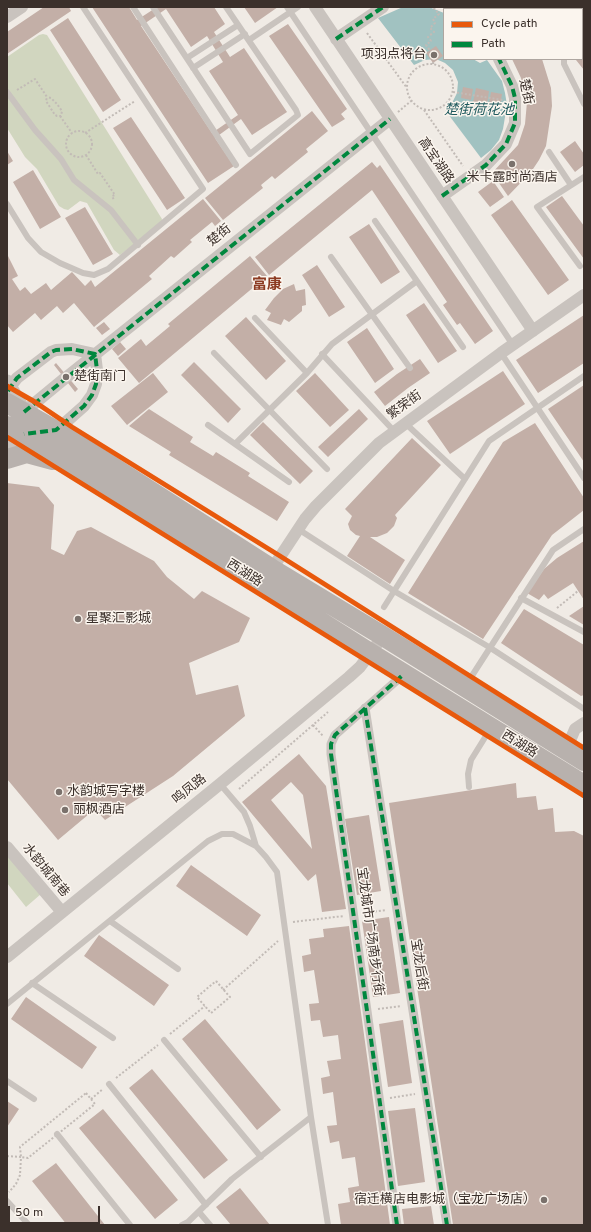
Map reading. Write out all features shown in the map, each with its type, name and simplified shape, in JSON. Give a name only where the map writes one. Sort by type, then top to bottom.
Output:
[{"type":"main road","name":"西湖路","points":[[10,392],[56,430],[272,569],[584,761]]},
{"type":"main road","name":"西湖路","points":[[15,430],[370,653],[584,784]]},
{"type":"main road","points":[[7,459],[27,453],[36,454],[49,458],[90,476]]},
{"type":"street","points":[[7,17],[22,7]]},
{"type":"street","name":"高宝湖路","points":[[314,7],[533,331]]},
{"type":"street","points":[[336,38],[383,7]]},
{"type":"street","name":"楚街","points":[[442,196],[486,165],[506,144],[515,123],[515,98],[512,86],[499,60]]},
{"type":"street","name":"楚街","points":[[10,392],[66,377],[390,119]]},
{"type":"street","name":"繁荣街","points":[[272,569],[298,529],[321,501],[379,443],[394,430],[584,295]]},
{"type":"street","points":[[7,449],[15,430],[28,425],[28,420],[10,392],[17,378],[51,352],[56,350],[72,349],[95,354],[97,370],[96,384],[92,396],[84,406],[56,430],[15,430]]},
{"type":"street","name":"鸣凤路","points":[[7,956],[220,784],[349,677],[360,667],[383,636]]},
{"type":"street","points":[[331,744],[335,735],[404,674]]},
{"type":"street","name":"宝龙后街","points":[[365,708],[447,1225]]},
{"type":"street","points":[[566,750],[575,729],[584,723]]},
{"type":"street","name":"宝龙城市广场南步行街","points":[[331,744],[330,754],[396,1225]]},
{"type":"street","name":"水韵城南巷","points":[[7,847],[62,912]]},
{"type":"lane","points":[[7,204],[28,238],[41,252],[60,263],[84,273],[94,275],[108,269],[203,189],[83,7]]},
{"type":"lane","points":[[133,7],[236,165]]},
{"type":"lane","points":[[153,7],[250,154],[298,116],[296,110],[226,7]]},
{"type":"lane","points":[[194,68],[289,10],[298,7]]},
{"type":"lane","points":[[289,10],[513,345]]},
{"type":"lane","points":[[187,58],[238,25]]},
{"type":"lane","points":[[564,60],[564,64],[584,104]]},
{"type":"lane","points":[[8,93],[36,130],[61,159],[74,180],[111,210],[138,245]]},
{"type":"lane","points":[[549,152],[571,185]]},
{"type":"lane","points":[[580,266],[537,208],[584,177]]},
{"type":"lane","points":[[375,221],[463,347]]},
{"type":"lane","points":[[331,257],[410,368]]},
{"type":"lane","points":[[235,444],[306,373],[332,344],[418,281]]},
{"type":"lane","points":[[255,318],[306,373]]},
{"type":"lane","points":[[214,353],[327,470]]},
{"type":"lane","points":[[502,353],[584,478]]},
{"type":"lane","points":[[322,354],[394,430]]},
{"type":"lane","points":[[384,607],[489,441],[584,376]]},
{"type":"lane","points":[[405,423],[465,479]]},
{"type":"lane","points":[[208,425],[289,482]]},
{"type":"lane","points":[[298,529],[394,591],[489,647],[584,709]]},
{"type":"lane","points":[[464,687],[520,598],[553,550],[584,529]]},
{"type":"lane","points":[[520,598],[584,632]]},
{"type":"lane","points":[[469,787],[468,774],[471,760],[491,728]]},
{"type":"lane","points":[[220,784],[244,812],[256,846]]},
{"type":"lane","points":[[7,1004],[208,841],[222,834],[233,834],[256,846],[277,872],[311,1117],[328,1225]]},
{"type":"lane","points":[[110,921],[178,969]]},
{"type":"lane","points":[[32,983],[113,1038]]},
{"type":"lane","points":[[164,1040],[261,1157]]},
{"type":"lane","points":[[7,1081],[34,1099]]},
{"type":"lane","points":[[109,1084],[206,1206]]},
{"type":"lane","points":[[182,1225],[188,1222],[206,1206],[232,1179],[311,1117]]},
{"type":"lane","points":[[57,1134],[130,1225]]},
{"type":"lane","points":[[7,1201],[29,1225]]},
{"type":"lane","points":[[199,1212],[210,1225]]},
{"type":"path","points":[[433,7],[439,14],[433,19],[436,23],[430,28],[434,32],[428,37],[431,41],[426,45],[434,56],[433,64]]},
{"type":"path","points":[[359,22],[407,88]]},
{"type":"path","points":[[424,110],[439,109],[446,105],[453,92],[451,77],[446,70],[433,64],[425,64],[412,72],[408,79],[408,94],[411,101],[424,110],[471,176]]},
{"type":"path","points":[[8,93],[34,79],[47,97],[51,98],[59,107],[62,113],[60,116]]},
{"type":"path","points":[[453,92],[508,101]]},
{"type":"path","points":[[86,133],[142,96]]},
{"type":"path","points":[[47,97],[46,102],[55,115],[60,116],[72,133]]},
{"type":"path","points":[[390,119],[411,101]]},
{"type":"path","points":[[77,131],[89,135],[92,144],[90,152],[86,155],[78,157],[74,156],[68,150],[66,142],[72,133],[77,131]]},
{"type":"path","points":[[86,155],[98,174],[100,173],[115,195],[112,196],[123,212],[116,217]]},
{"type":"path","points":[[551,615],[560,604],[578,591]]},
{"type":"path","points":[[240,789],[330,710]]},
{"type":"path","points":[[313,725],[331,744]]},
{"type":"path","points":[[284,923],[396,909]]},
{"type":"path","points":[[223,990],[286,934]]},
{"type":"path","points":[[216,981],[230,997],[211,1013],[205,1006],[197,997],[216,981]]},
{"type":"path","points":[[367,1010],[412,1004]]},
{"type":"path","points":[[91,1099],[205,1006]]},
{"type":"path","points":[[379,1100],[426,1093]]},
{"type":"path","points":[[7,1156],[21,1157],[20,1175],[16,1184],[7,1193]]},
{"type":"path","points":[[393,1199],[441,1193]]},
{"type":"green space","points":[[39,35],[47,35],[162,219],[161,224],[120,255],[114,250],[87,203],[80,201],[68,210],[59,206],[37,169],[25,157],[7,128],[7,57]]},
{"type":"green space","points":[[7,854],[41,894],[26,907],[7,883]]},
{"type":"water","name":"楚街荷花池","points":[[403,7],[429,7],[443,13],[443,60],[475,60],[480,63],[487,60],[502,81],[507,105],[503,129],[499,140],[491,150],[481,158],[445,110],[451,105],[457,93],[458,82],[453,70],[445,63],[436,59],[425,60],[414,65],[378,18]]},
{"type":"building","points":[[44,7],[69,7],[71,11],[7,54],[7,32]]},
{"type":"building","points":[[92,7],[129,7],[137,20],[157,7],[214,7],[225,24],[214,32],[230,57],[244,48],[287,112],[252,135],[241,119],[215,138],[234,166],[208,183]],"holes":[[[166,9],[191,47],[207,36],[223,62],[209,71],[238,115],[212,133],[141,26]]]},
{"type":"building","points":[[244,7],[278,7],[255,23]]},
{"type":"building","points":[[470,7],[503,7],[502,8]]},
{"type":"building","points":[[584,7],[583,35],[583,8]]},
{"type":"building","points":[[68,18],[121,100],[103,112],[50,30]]},
{"type":"building","points":[[288,24],[347,109],[341,114],[345,119],[332,127],[269,36]]},
{"type":"building","name":"项羽点将台","points":[[436,46],[443,56],[433,63],[426,53]]},
{"type":"building","points":[[584,54],[584,70],[576,60],[583,60]]},
{"type":"building","points":[[512,60],[542,60],[551,88],[552,106],[546,146],[531,172],[508,196],[492,173],[518,145],[525,124],[527,102],[521,78]]},
{"type":"building","points":[[463,87],[473,89],[471,100],[461,98]]},
{"type":"building","points":[[476,88],[489,91],[487,104],[473,102]]},
{"type":"building","points":[[491,92],[502,94],[500,106],[489,104]]},
{"type":"building","points":[[312,111],[328,131],[306,149],[308,152],[275,179],[272,176],[261,185],[263,188],[223,220],[205,198]]},
{"type":"building","points":[[131,117],[185,198],[167,210],[113,128]]},
{"type":"building","points":[[575,141],[584,154],[584,165],[575,172],[560,152]]},
{"type":"building","points":[[7,151],[13,161],[7,165]]},
{"type":"building","points":[[372,162],[377,168],[380,165],[493,331],[475,344],[460,323],[457,325],[443,305],[447,302],[372,190],[269,275],[255,257]]},
{"type":"building","points":[[33,170],[61,217],[40,229],[13,182]]},
{"type":"building","points":[[493,181],[504,197],[490,207],[478,192]]},
{"type":"building","points":[[562,196],[584,226],[584,259],[546,207]]},
{"type":"building","points":[[203,199],[221,221],[215,226],[212,222],[190,240],[192,242],[174,258],[171,256],[149,276],[152,279],[94,327],[74,303],[63,313],[57,306],[41,320],[35,313],[13,332],[7,325],[7,254],[18,276],[12,279],[20,291],[25,287],[31,294],[46,283],[51,290],[72,272],[85,286],[91,280],[95,287]]},
{"type":"building","points":[[512,200],[569,280],[548,295],[491,215]]},
{"type":"building","points":[[85,207],[113,254],[93,265],[65,218]]},
{"type":"building","points":[[369,224],[400,272],[381,284],[349,237]]},
{"type":"building","points":[[250,256],[267,276],[139,383],[118,358],[141,339],[146,346],[170,326],[168,324]]},
{"type":"building","points":[[317,265],[345,307],[329,317],[302,275]]},
{"type":"building","points":[[294,284],[296,291],[305,289],[306,305],[302,306],[302,311],[289,322],[284,319],[281,325],[267,320],[271,313],[265,310],[274,298],[283,289]]},
{"type":"building","points":[[424,303],[457,351],[438,363],[406,315]]},
{"type":"building","points":[[584,315],[584,363],[538,393],[516,360]]},
{"type":"building","points":[[246,317],[286,361],[266,380],[225,336]]},
{"type":"building","points":[[104,322],[110,329],[102,335],[96,328]]},
{"type":"building","points":[[367,328],[394,369],[375,383],[347,342]]},
{"type":"building","points":[[120,342],[126,349],[118,356],[112,349]]},
{"type":"building","points":[[420,359],[430,373],[385,406],[374,392],[397,374]]},
{"type":"building","points":[[194,362],[241,409],[228,423],[181,375]]},
{"type":"building","name":"楚街南门","points":[[56,363],[78,389],[75,392],[54,365]]},
{"type":"building","points":[[503,371],[525,404],[450,454],[427,421]]},
{"type":"building","points":[[153,373],[168,392],[127,425],[111,406]]},
{"type":"building","points":[[315,373],[349,410],[330,427],[296,391]]},
{"type":"building","points":[[584,385],[584,462],[548,409]]},
{"type":"building","points":[[149,409],[193,437],[190,442],[213,456],[216,452],[250,473],[248,476],[289,502],[277,521],[169,455],[171,452],[129,426]]},
{"type":"building","points":[[359,409],[368,419],[328,457],[318,447]]},
{"type":"building","points":[[263,422],[313,471],[300,484],[250,435]]},
{"type":"building","points":[[535,423],[584,498],[584,510],[552,535],[483,639],[408,593],[503,442]]},
{"type":"building","points":[[412,438],[441,465],[395,515],[397,518],[394,526],[387,533],[377,537],[370,537],[405,560],[390,584],[347,556],[360,536],[356,535],[350,530],[348,524],[352,516],[345,509]]},
{"type":"building","points":[[7,483],[39,487],[54,505],[51,549],[64,555],[77,531],[91,527],[154,561],[167,577],[194,599],[202,591],[250,618],[239,642],[189,663],[196,695],[238,685],[245,716],[173,776],[105,820],[95,809],[58,840],[7,779]]},
{"type":"building","points":[[584,541],[584,600],[573,583],[548,599],[544,594],[539,600],[527,593],[544,569],[557,558]]},
{"type":"building","points":[[584,606],[584,625],[569,616]]},
{"type":"building","points":[[524,609],[584,645],[584,695],[581,696],[501,643]]},
{"type":"building","points":[[299,754],[326,786],[346,909],[322,912],[316,874],[308,881],[242,802]],"holes":[[[291,782],[303,795],[312,849],[271,800]]]},
{"type":"building","points":[[516,783],[517,798],[536,796],[538,810],[553,808],[555,832],[574,831],[584,836],[584,1225],[453,1225],[389,803]]},
{"type":"building","points":[[369,815],[381,891],[357,895],[345,819]]},
{"type":"building","points":[[191,865],[261,915],[247,936],[176,886]]},
{"type":"building","points":[[389,917],[400,993],[373,997],[362,921]]},
{"type":"building","points":[[349,926],[390,1225],[341,1225],[338,1204],[350,1202],[348,1188],[359,1186],[355,1157],[342,1159],[339,1141],[330,1143],[327,1126],[337,1125],[333,1092],[323,1094],[321,1078],[330,1076],[327,1061],[341,1059],[338,1035],[323,1037],[320,1020],[311,1021],[309,1004],[319,1003],[314,970],[304,972],[302,956],[311,954],[309,939],[324,937],[323,929]]},
{"type":"building","points":[[99,935],[169,985],[154,1006],[84,956]]},
{"type":"building","points":[[26,997],[97,1047],[82,1069],[11,1019]]},
{"type":"building","points":[[205,1019],[281,1110],[257,1130],[182,1039]]},
{"type":"building","points":[[403,1020],[412,1083],[388,1087],[379,1024]]},
{"type":"building","points":[[152,1069],[228,1160],[204,1179],[129,1088]]},
{"type":"building","points":[[7,1101],[19,1109],[7,1127]]},
{"type":"building","points":[[415,1108],[425,1182],[398,1186],[388,1111]]},
{"type":"building","points":[[103,1109],[178,1200],[155,1219],[79,1128]]},
{"type":"building","points":[[56,1163],[105,1225],[67,1225],[32,1181]]},
{"type":"building","points":[[240,1188],[270,1225],[231,1225],[216,1207]]},
{"type":"building","points":[[431,1206],[434,1225],[404,1225],[402,1209]]},
{"type":"marked path","points":[[336,39],[383,7]]},
{"type":"marked path","points":[[442,196],[486,165],[506,144],[515,123],[515,98],[512,86],[499,60]]},
{"type":"marked path","points":[[24,412],[390,119]]},
{"type":"marked path","points":[[8,391],[17,378],[51,352],[56,350],[72,349],[95,354],[97,370],[96,384],[92,395],[84,406],[56,430],[24,434]]},
{"type":"marked path","points":[[397,1225],[331,754],[331,744],[335,735],[404,674]]},
{"type":"marked path","points":[[365,708],[447,1225]]},
{"type":"cycle path","points":[[7,386],[35,402],[72,427],[584,748]]},
{"type":"cycle path","points":[[7,437],[584,796]]},
{"type":"place","name":"项羽点将台","points":[[434,55]]},
{"type":"place","name":"米卡露时尚酒店","points":[[512,164]]},
{"type":"place","name":"楚街南门","points":[[66,377]]},
{"type":"place","name":"星聚汇影城","points":[[78,619]]},
{"type":"place","name":"水韵城写字楼","points":[[59,792]]},
{"type":"place","name":"丽枫酒店","points":[[65,810]]},
{"type":"place","name":"宿迁横店电影城（宝龙广场店）","points":[[544,1200]]},
{"type":"district","name":"富康","points":[[267,286]]}]
